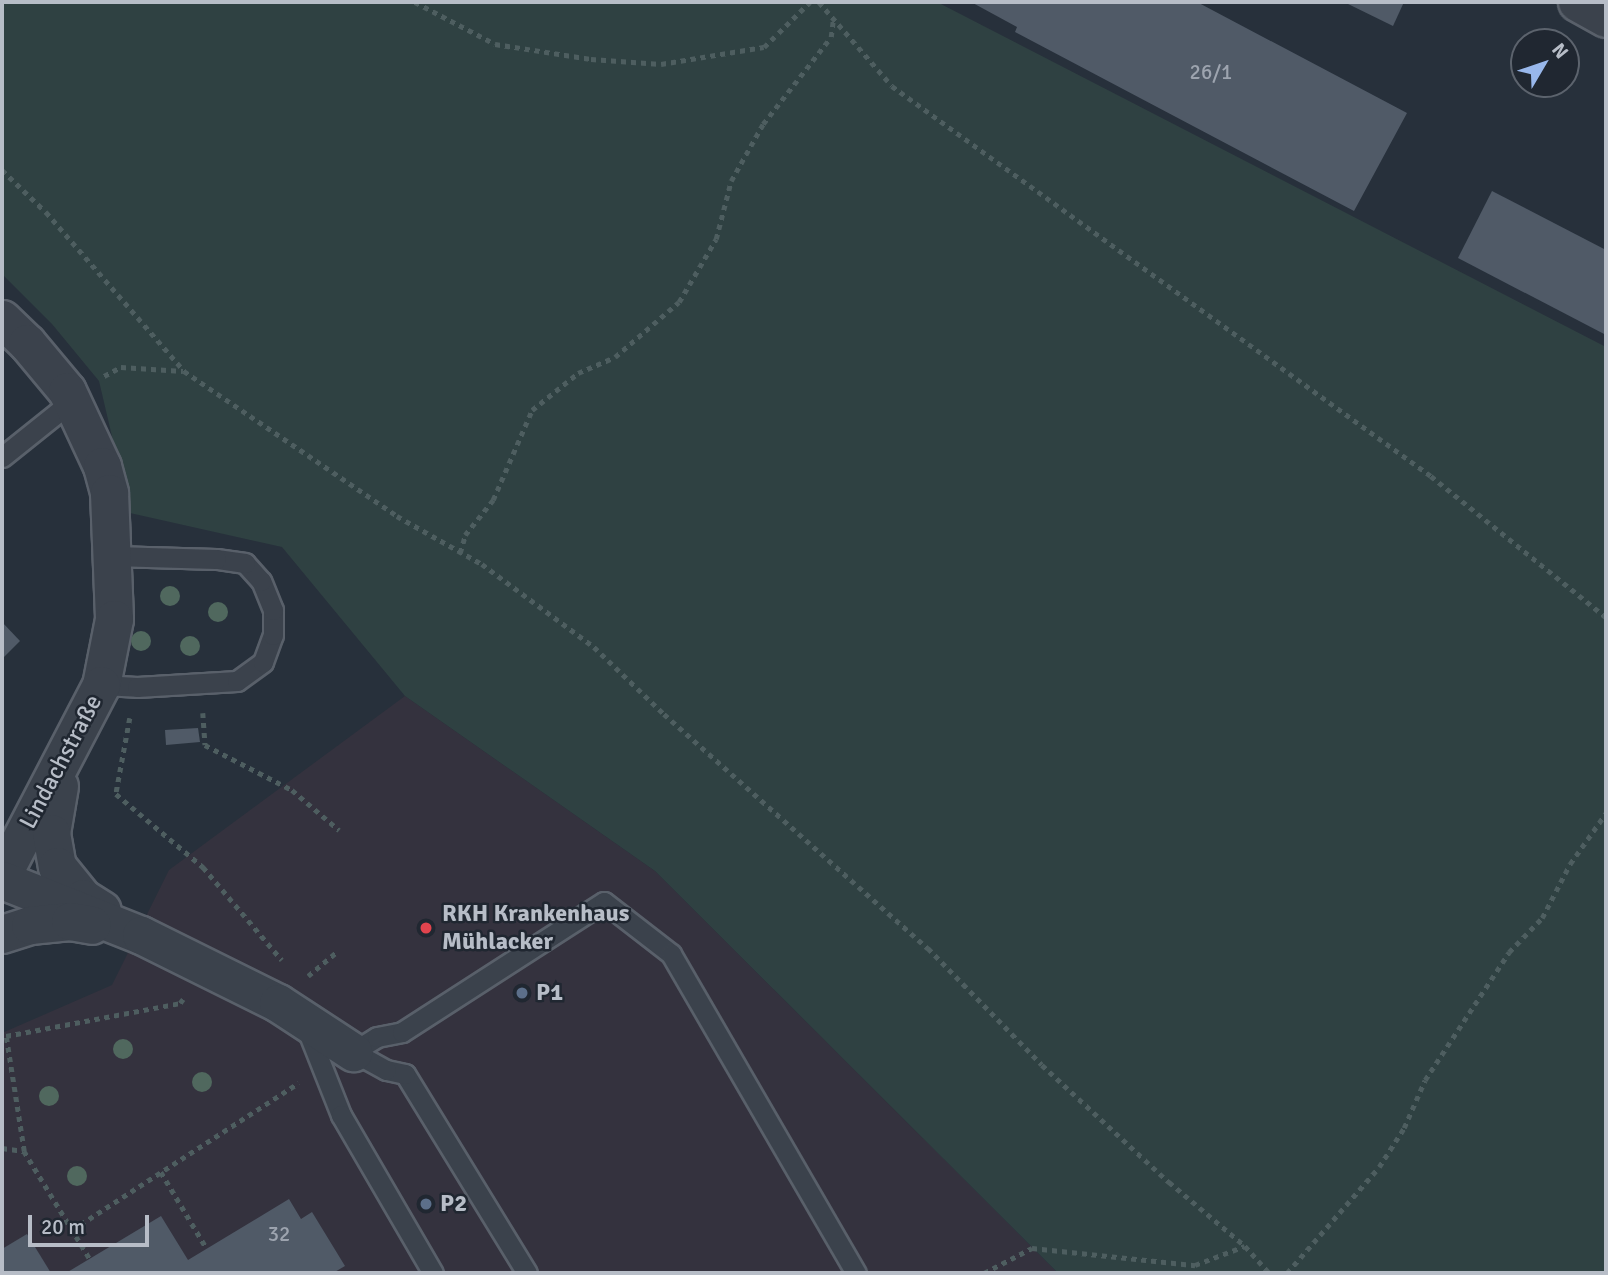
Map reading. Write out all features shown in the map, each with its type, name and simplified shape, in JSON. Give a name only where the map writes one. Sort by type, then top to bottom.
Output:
[{"type":"street","points":[[1577,2],[1606,18]]},
{"type":"street","name":"Lindachstraße","points":[[2,319],[27,343],[76,408],[109,493],[119,686],[68,748],[2,877]]},
{"type":"street","points":[[2,817],[35,790],[68,748]]},
{"type":"street","points":[[68,748],[54,803],[51,833],[57,866],[83,898],[141,934],[303,1020],[338,1059]]},
{"type":"street","points":[[2,877],[141,934]]},
{"type":"street","points":[[2,934],[30,925],[70,921],[141,934]]},
{"type":"lane","points":[[2,457],[76,408]]},
{"type":"lane","points":[[113,556],[216,559],[245,563],[261,582],[273,610],[273,635],[263,662],[237,681],[200,685],[119,686]]},
{"type":"lane","points":[[338,1059],[377,1037],[402,1032],[604,902],[671,954],[856,1273]]},
{"type":"lane","points":[[338,1059],[341,1115],[433,1273]]},
{"type":"lane","points":[[338,1059],[405,1074],[527,1273]]},
{"type":"path","points":[[415,2],[495,44],[591,59],[661,64],[764,47],[810,2]]},
{"type":"path","points":[[820,2],[892,86],[1431,476],[1606,617]]},
{"type":"path","points":[[460,552],[465,535],[493,500],[532,410],[578,373],[615,357],[679,302],[716,239],[731,181],[763,124],[831,37],[834,18]]},
{"type":"path","points":[[2,170],[46,212],[184,371],[397,516],[482,565],[594,647],[664,714],[928,948],[1041,1065],[1169,1182],[1245,1246],[1269,1273]]},
{"type":"path","points":[[76,408],[104,375],[121,367],[184,371]]},
{"type":"path","points":[[200,685],[205,745],[292,790],[340,830]]},
{"type":"path","points":[[119,686],[116,794],[203,867],[283,961]]},
{"type":"path","points":[[1287,1273],[1379,1167],[1404,1128],[1425,1080],[1508,952],[1542,918],[1570,864],[1606,813]]},
{"type":"path","points":[[89,1259],[24,1151],[4,1035],[180,1003],[204,967]]},
{"type":"path","points":[[72,1230],[338,1059]]},
{"type":"path","points":[[2,1149],[24,1151]]},
{"type":"path","points":[[161,1172],[207,1248]]},
{"type":"path","points":[[984,1273],[1032,1248],[1195,1265],[1245,1246]]},
{"type":"shaded area","points":[[2,2],[937,2],[1606,347],[1606,1273],[1058,1273],[655,871],[405,696],[282,547],[130,513],[99,381],[52,324],[2,274]]},
{"type":"shaded area","name":"RKH Krankenhaus Mühlacker","points":[[405,696],[655,871],[1058,1273],[2,1273],[2,1033],[112,985],[169,870]]},
{"type":"building","points":[[971,2],[1197,2],[1407,113],[1354,211],[1015,32],[1017,27]]},
{"type":"building","points":[[1344,2],[1404,2],[1393,26]]},
{"type":"building","points":[[1492,191],[1606,250],[1606,335],[1458,258]]},
{"type":"building","points":[[2,622],[20,641],[2,659]]},
{"type":"building","points":[[198,728],[200,742],[166,745],[165,730]]},
{"type":"building","points":[[289,1199],[301,1219],[312,1212],[345,1266],[333,1273],[66,1273],[161,1216],[188,1260]]},
{"type":"building","points":[[27,1234],[51,1273],[2,1273],[2,1249]]},
{"type":"place","name":"RKH Krankenhaus Mühlacker","points":[[426,928]]},
{"type":"place","name":"P1","points":[[522,993]]},
{"type":"place","name":"P2","points":[[426,1204]]}]
